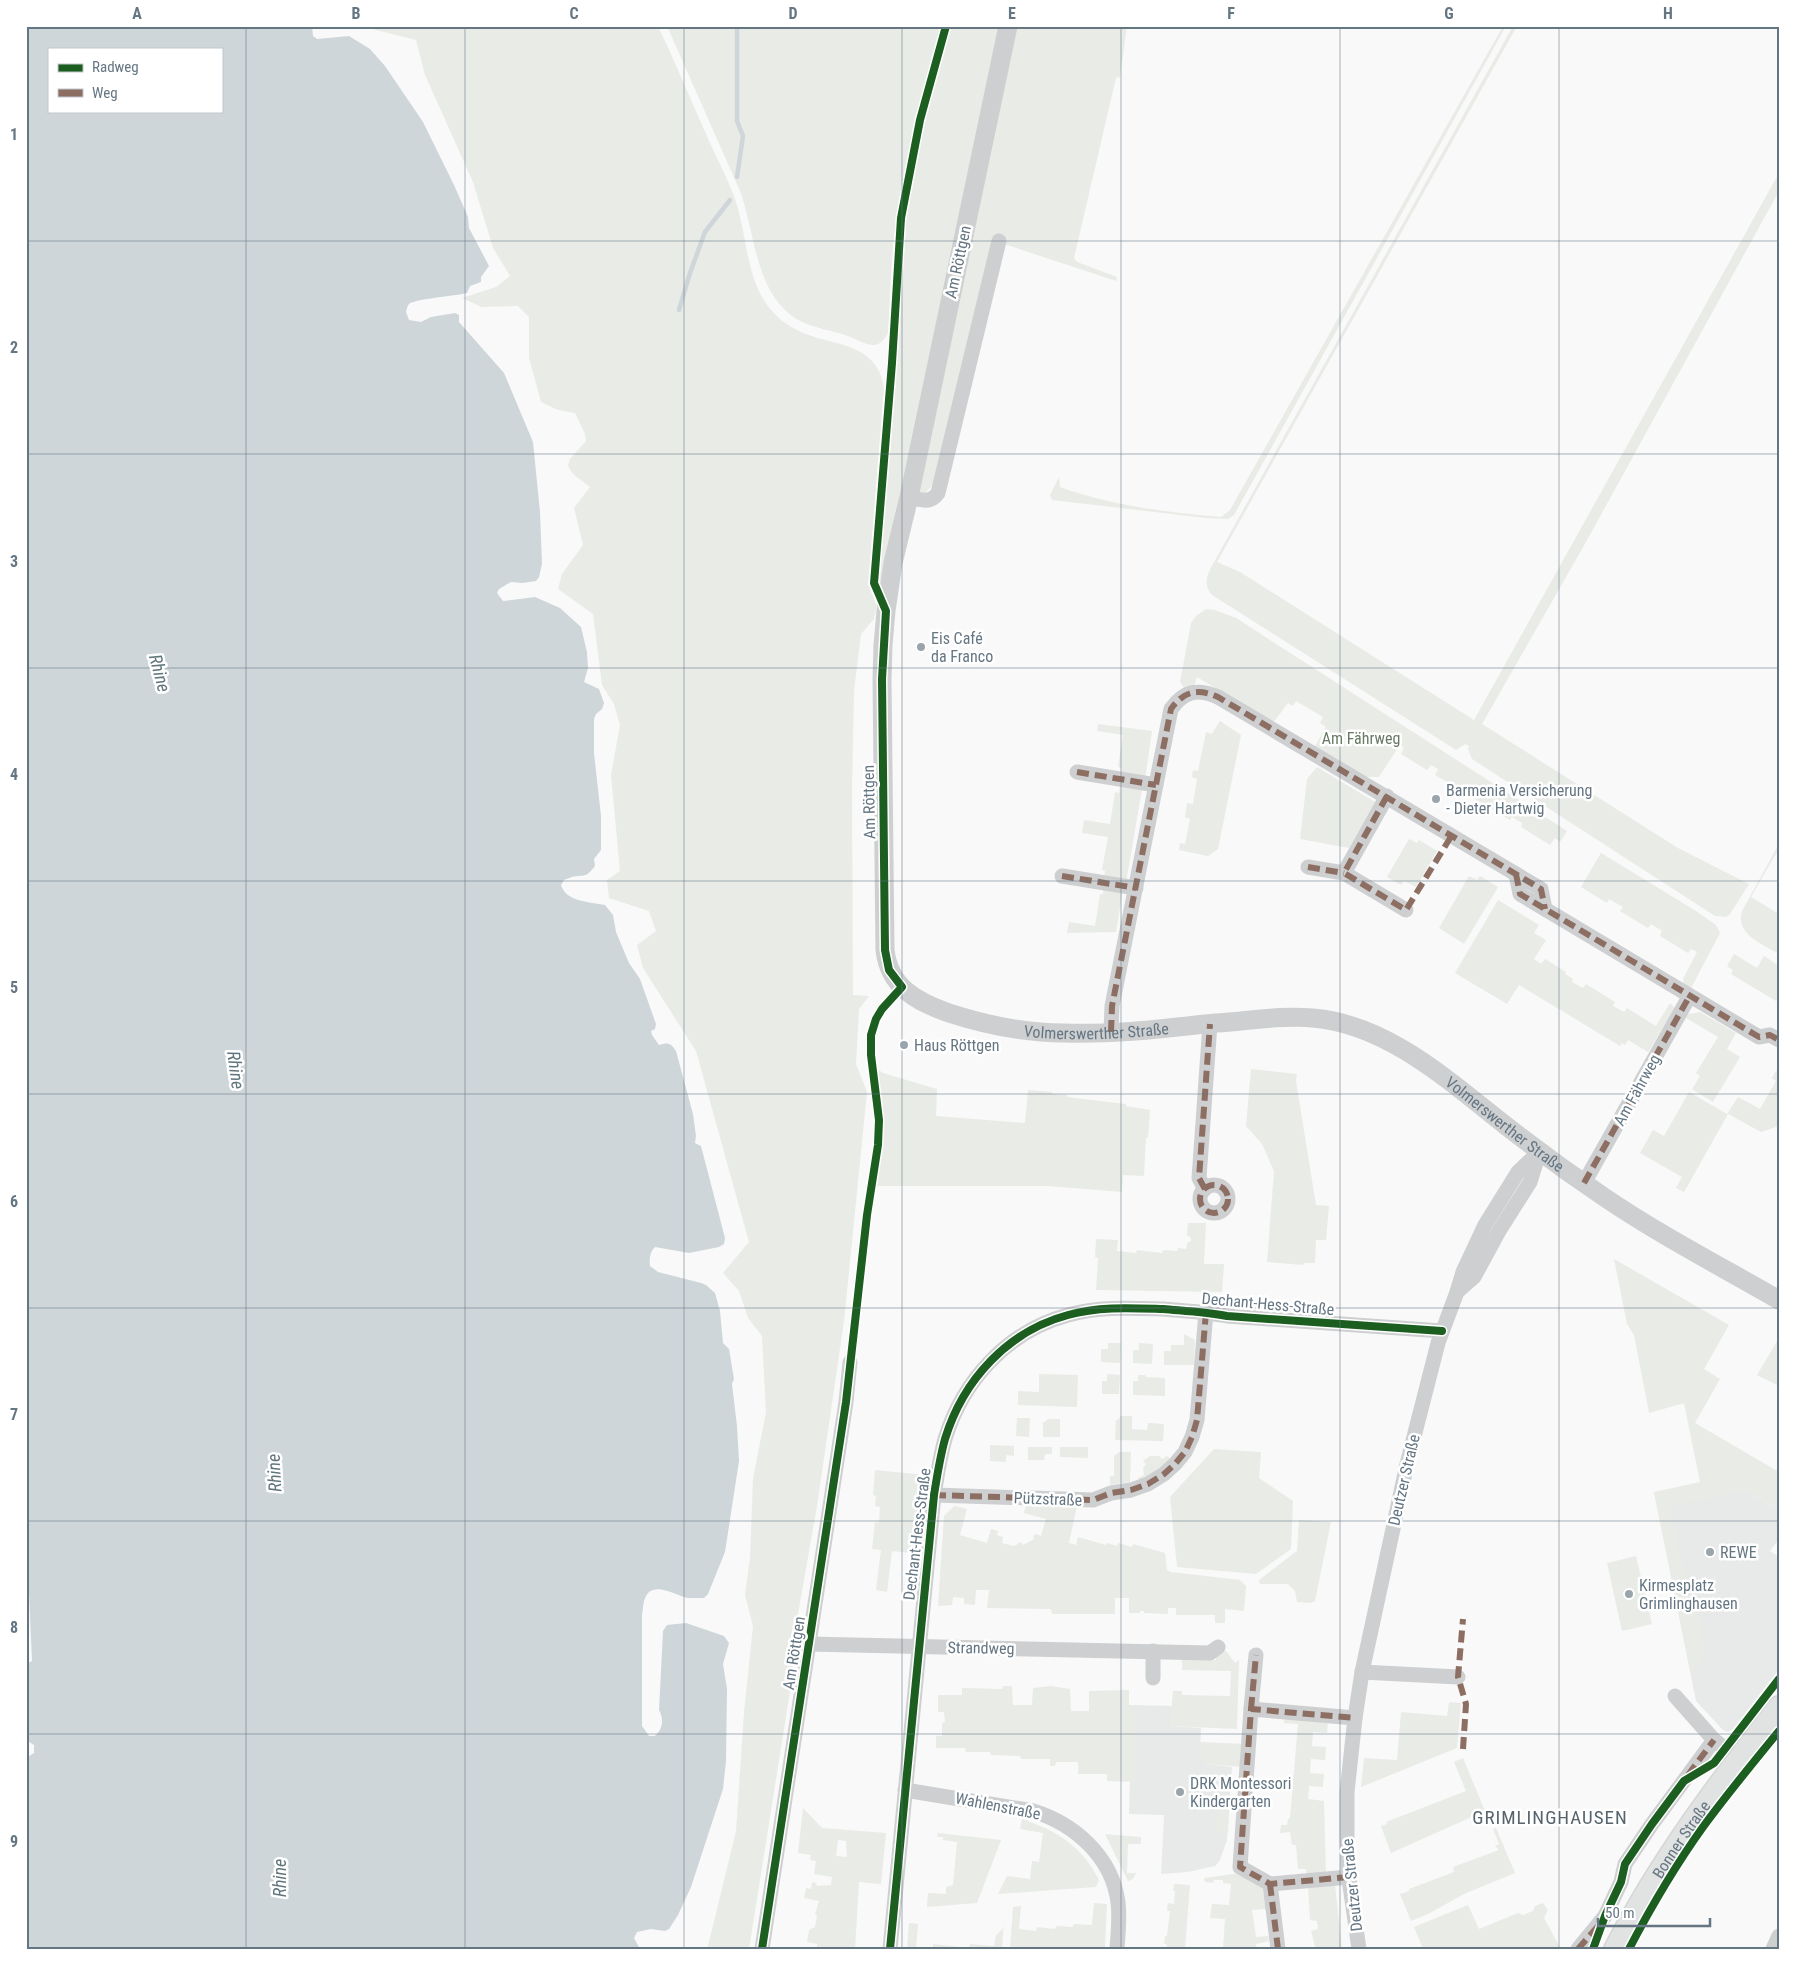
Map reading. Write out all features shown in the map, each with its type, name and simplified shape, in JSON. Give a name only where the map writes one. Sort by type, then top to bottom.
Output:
[{"type":"main road","name":"Bonner Straße","points":[[1615,1949],[1636,1906],[1691,1822],[1779,1707]]},
{"type":"street","name":"Am Röttgen","points":[[902,987],[889,970],[885,950],[882,678],[886,611],[893,563],[909,497],[1008,26]]},
{"type":"street","points":[[909,497],[926,501],[933,500],[938,493],[999,241]]},
{"type":"street","points":[[1111,1032],[1112,1006],[1171,709],[1181,697],[1200,692],[1218,697],[1516,874],[1520,894],[1689,996],[1759,1037],[1770,1035],[1779,1040]]},
{"type":"street","points":[[1077,772],[1156,785]]},
{"type":"street","points":[[1344,872],[1387,796]]},
{"type":"street","points":[[1308,867],[1344,872],[1406,910]]},
{"type":"street","points":[[1062,876],[1136,888]]},
{"type":"street","name":"Volmerswerther Straße","points":[[902,987],[924,1003],[939,1010],[991,1024],[1062,1034],[1111,1032],[1281,1018],[1313,1018],[1364,1030],[1394,1045],[1434,1070],[1584,1183],[1646,1224],[1779,1300]]},
{"type":"street","name":"Am Fährweg","points":[[1584,1183],[1689,996]]},
{"type":"street","points":[[1205,1189],[1199,1178],[1210,1024]]},
{"type":"street","name":"Deutzer Straße","points":[[1359,1949],[1349,1877],[1347,1792],[1354,1718],[1362,1672],[1415,1430],[1442,1331],[1457,1292],[1474,1277],[1530,1182],[1540,1151]]},
{"type":"street","name":"Dechant-Hess-Straße","points":[[890,1949],[934,1495],[945,1439],[964,1397],[989,1362],[1022,1335],[1054,1319],[1085,1311],[1137,1308],[1442,1331]]},
{"type":"street","name":"Pützstraße","points":[[934,1495],[1093,1500],[1148,1484],[1164,1474],[1185,1452],[1197,1420],[1206,1312]]},
{"type":"street","name":"Am Röttgen","points":[[762,1949],[810,1644],[846,1402],[850,1362]]},
{"type":"street","name":"Strandweg","points":[[810,1644],[1210,1653],[1218,1647]]},
{"type":"street","points":[[1153,1652],[1153,1678]]},
{"type":"street","points":[[1256,1655],[1240,1867],[1270,1884],[1349,1877]]},
{"type":"street","points":[[1362,1672],[1458,1677]]},
{"type":"street","points":[[1675,1696],[1714,1740],[1738,1760]]},
{"type":"street","points":[[1252,1709],[1354,1718]]},
{"type":"street","name":"Bonner Straße","points":[[1578,1949],[1605,1916],[1621,1882],[1625,1864],[1714,1740]]},
{"type":"street","name":"Wahlenstraße","points":[[905,1790],[1034,1811],[1062,1822],[1074,1831],[1098,1855],[1109,1872],[1115,1888],[1119,1916],[1117,1949]]},
{"type":"street","points":[[1270,1884],[1278,1949]]},
{"type":"street","points":[[1773,1949],[1779,1936]]},
{"type":"shaded area","points":[[1746,1491],[1779,1510],[1779,1539],[1770,1551],[1779,1557],[1779,1669],[1733,1729],[1728,1732],[1723,1730],[1696,1701],[1654,1492]]},
{"type":"shaded area","name":"DRK Montessori Kindergarten","points":[[1135,1705],[1172,1706],[1170,1726],[1201,1728],[1200,1754],[1207,1764],[1232,1767],[1227,1840],[1220,1860],[1215,1866],[1188,1872],[1161,1874],[1164,1815],[1129,1814],[1130,1782],[1135,1782]]},
{"type":"green space","points":[[360,26],[658,26],[709,142],[728,180],[738,209],[754,280],[767,305],[781,320],[794,329],[863,353],[872,361],[879,372],[884,387],[868,585],[877,606],[874,619],[861,634],[854,691],[852,792],[853,995],[869,996],[859,1009],[856,1064],[867,1092],[844,1321],[817,1506],[789,1665],[794,1666],[749,1949],[709,1949],[708,1946],[736,1831],[744,1712],[753,1626],[745,1595],[750,1558],[753,1479],[766,1412],[762,1336],[748,1318],[739,1291],[723,1273],[749,1242],[696,1051],[643,968],[637,945],[656,931],[649,911],[609,898],[607,880],[620,871],[611,775],[620,725],[614,704],[602,685],[593,614],[558,589],[562,574],[583,545],[574,508],[590,487],[573,474],[568,466],[570,459],[586,441],[585,434],[575,413],[558,410],[541,402],[529,358],[529,317],[518,306],[482,307],[462,298],[496,287],[510,276],[493,248],[473,182],[425,75],[416,40]]},
{"type":"green space","points":[[667,26],[942,26],[905,170],[894,233],[888,333],[881,342],[873,345],[868,344],[846,335],[802,322],[782,307],[772,293],[758,260],[740,191]]},
{"type":"green space","points":[[951,26],[1001,26],[883,585],[879,586],[877,582],[896,364],[908,195],[936,76]]},
{"type":"green space","points":[[1015,26],[1127,26],[1120,77],[1116,78],[1074,258],[1077,262],[1117,277],[1116,281],[992,240],[937,476],[925,493],[917,489]]},
{"type":"green space","points":[[1503,26],[1506,26],[1234,515],[1228,519],[1206,518],[1052,500],[1050,495],[1059,477],[1060,487],[1119,504],[1221,517],[1230,510]]},
{"type":"green space","points":[[1513,26],[1517,26],[1217,562],[1240,572],[1474,720],[1779,173],[1779,191],[1586,542],[1482,724],[1678,848],[1749,884],[1730,914],[1726,917],[1715,916],[1472,759],[1468,749],[1469,746],[1465,744],[1456,750],[1212,595],[1207,587],[1208,574],[1214,562]]},
{"type":"green space","points":[[1206,609],[1215,610],[1236,618],[1567,831],[1560,842],[1555,838],[1550,845],[1521,827],[1522,823],[1512,817],[1510,820],[1435,775],[1438,769],[1431,765],[1427,770],[1401,754],[1404,748],[1400,745],[1379,777],[1362,777],[1314,748],[1326,727],[1320,723],[1323,717],[1296,701],[1293,706],[1288,703],[1273,723],[1197,677],[1194,687],[1185,689],[1180,682],[1191,623],[1196,616]]},
{"type":"green space","points":[[1220,721],[1241,735],[1218,849],[1208,856],[1179,850],[1180,843],[1185,844],[1190,819],[1185,817],[1187,803],[1193,804],[1197,779],[1192,777],[1193,770],[1198,771],[1206,732],[1212,734]]},
{"type":"green space","points":[[1098,724],[1152,731],[1145,779],[1121,775],[1121,768],[1118,767],[1123,735],[1097,731]]},
{"type":"green space","name":"Am Fährweg","points":[[1317,767],[1375,802],[1349,848],[1300,839],[1307,779]]},
{"type":"green space","points":[[1120,786],[1142,789],[1126,883],[1104,879],[1105,871],[1102,870],[1108,837],[1082,833],[1084,820],[1110,824],[1115,792],[1119,793]]},
{"type":"green space","points":[[1409,839],[1417,843],[1419,840],[1437,851],[1416,887],[1404,881],[1401,885],[1387,877]]},
{"type":"green space","points":[[1779,844],[1779,848],[1751,897],[1779,914],[1779,954],[1758,942],[1746,932],[1742,926],[1741,919],[1742,911]]},
{"type":"green space","points":[[1601,853],[1716,925],[1720,933],[1690,990],[1684,988],[1683,979],[1697,952],[1691,949],[1688,953],[1660,936],[1662,931],[1651,924],[1648,928],[1620,911],[1623,907],[1609,899],[1607,903],[1581,887]]},
{"type":"green space","points":[[1469,876],[1477,880],[1480,876],[1498,887],[1464,944],[1439,928]]},
{"type":"green space","points":[[1104,886],[1123,890],[1116,932],[1067,933],[1069,922],[1095,926],[1100,894],[1103,894]]},
{"type":"green space","points":[[1498,900],[1539,925],[1534,933],[1546,940],[1534,959],[1541,964],[1545,959],[1566,972],[1565,974],[1573,979],[1572,982],[1583,988],[1586,984],[1615,1002],[1613,1006],[1624,1012],[1627,1008],[1656,1026],[1670,1003],[1675,1008],[1648,1052],[1628,1040],[1625,1045],[1622,1043],[1620,1046],[1519,985],[1507,1004],[1455,973]]},
{"type":"green space","points":[[1734,954],[1757,968],[1764,956],[1779,966],[1779,997],[1776,1001],[1731,974],[1733,970],[1727,966]]},
{"type":"green space","points":[[1700,1012],[1736,1033],[1727,1049],[1740,1057],[1713,1102],[1692,1089],[1700,1076],[1696,1073],[1718,1037],[1686,1018],[1688,1014]]},
{"type":"green space","points":[[876,1068],[883,1073],[937,1089],[936,1116],[1025,1123],[1028,1090],[1126,1104],[1126,1106],[1150,1110],[1144,1176],[1123,1175],[1122,1192],[1048,1186],[875,1186],[882,1139]]},
{"type":"green space","points":[[1251,1069],[1297,1074],[1296,1081],[1316,1205],[1329,1206],[1326,1240],[1316,1240],[1315,1263],[1304,1263],[1303,1265],[1267,1262],[1274,1171],[1262,1144],[1246,1126]]},
{"type":"green space","points":[[1776,1071],[1779,1072],[1779,1126],[1761,1132],[1728,1114],[1684,1192],[1676,1188],[1682,1177],[1640,1153],[1653,1130],[1664,1136],[1689,1092],[1727,1114],[1738,1097],[1760,1109],[1776,1081],[1772,1078]]},
{"type":"green space","points":[[1188,1223],[1206,1223],[1204,1264],[1224,1264],[1222,1292],[1096,1290],[1098,1258],[1095,1257],[1096,1239],[1118,1240],[1117,1251],[1136,1253],[1137,1250],[1162,1253],[1163,1250],[1177,1251],[1178,1248],[1186,1249],[1187,1243],[1191,1241],[1191,1238],[1187,1235]]},
{"type":"green space","points":[[1614,1259],[1729,1325],[1704,1369],[1720,1379],[1695,1423],[1779,1472],[1779,1510],[1746,1491],[1670,1507],[1692,1611],[1697,1610],[1706,1655],[1691,1672],[1654,1492],[1700,1482],[1684,1403],[1649,1413],[1634,1335],[1627,1324]]},
{"type":"green space","points":[[1184,1334],[1195,1340],[1194,1365],[1164,1365],[1164,1351],[1171,1351],[1171,1345],[1184,1345]]},
{"type":"green space","points":[[1779,1338],[1779,1386],[1757,1375]]},
{"type":"green space","points":[[1108,1343],[1121,1343],[1120,1363],[1101,1362],[1101,1349],[1108,1349]]},
{"type":"green space","points":[[1139,1343],[1153,1344],[1152,1364],[1133,1363],[1133,1350],[1139,1350]]},
{"type":"green space","points":[[1039,1374],[1078,1375],[1077,1407],[1018,1405],[1018,1391],[1039,1392]]},
{"type":"green space","points":[[1107,1374],[1120,1375],[1119,1394],[1102,1394],[1102,1381],[1107,1381]]},
{"type":"green space","points":[[1138,1375],[1165,1378],[1165,1396],[1133,1395],[1133,1381],[1138,1381]]},
{"type":"green space","points":[[1120,1416],[1132,1416],[1132,1429],[1147,1430],[1148,1423],[1164,1424],[1163,1441],[1115,1440],[1116,1420]]},
{"type":"green space","points":[[1017,1418],[1030,1418],[1029,1437],[1016,1436]]},
{"type":"green space","points":[[1048,1419],[1060,1419],[1060,1437],[1043,1437],[1043,1422]]},
{"type":"green space","points":[[990,1445],[1014,1446],[1014,1456],[1006,1455],[1006,1462],[990,1461]]},
{"type":"green space","points":[[1028,1447],[1052,1447],[1052,1454],[1045,1454],[1044,1460],[1028,1460]]},
{"type":"green space","points":[[1060,1447],[1088,1447],[1088,1458],[1060,1457]]},
{"type":"green space","points":[[1214,1449],[1261,1452],[1259,1478],[1293,1501],[1291,1549],[1256,1574],[1177,1567],[1170,1497]]},
{"type":"green space","points":[[1119,1452],[1131,1452],[1130,1482],[1110,1485],[1110,1476],[1114,1476],[1114,1456]]},
{"type":"green space","points":[[1150,1456],[1159,1456],[1162,1459],[1167,1456],[1172,1460],[1139,1481],[1138,1478],[1144,1475],[1143,1468],[1146,1464],[1143,1461]]},
{"type":"green space","points":[[875,1470],[925,1475],[911,1553],[892,1551],[887,1592],[876,1590],[881,1550],[872,1549],[875,1522],[879,1523],[880,1507],[875,1506],[876,1496],[873,1495]]},
{"type":"green space","points":[[1026,1505],[1077,1506],[1069,1543],[1076,1545],[1078,1537],[1106,1545],[1107,1543],[1117,1546],[1118,1543],[1132,1547],[1133,1544],[1165,1553],[1167,1570],[1171,1572],[1240,1580],[1246,1586],[1244,1611],[1225,1609],[1225,1623],[1215,1623],[1215,1615],[1176,1615],[1176,1608],[1168,1608],[1168,1614],[1144,1613],[1144,1611],[1129,1613],[1129,1598],[1115,1598],[1115,1614],[1052,1614],[1051,1609],[987,1608],[989,1590],[976,1590],[975,1605],[964,1604],[964,1598],[953,1597],[952,1605],[938,1606],[944,1516],[954,1506],[967,1509],[960,1535],[987,1543],[991,1529],[998,1531],[997,1535],[1003,1537],[1002,1543],[1014,1546],[1021,1542],[1023,1545],[1034,1539],[1033,1536],[1036,1534],[1041,1536],[1046,1519],[1024,1513]]},
{"type":"green space","points":[[1299,1520],[1331,1522],[1315,1601],[1311,1603],[1297,1602],[1295,1591],[1288,1584],[1260,1584],[1259,1580],[1297,1551]]},
{"type":"green space","name":"Kirmesplatz Grimlinghausen","points":[[1636,1556],[1652,1624],[1622,1631],[1607,1563]]},
{"type":"green space","points":[[1216,1651],[1226,1651],[1235,1663],[1239,1660],[1237,1729],[1170,1726],[1173,1691],[1182,1691],[1182,1695],[1230,1696],[1231,1671],[1182,1670],[1182,1659],[1216,1660]]},
{"type":"green space","points":[[1003,1686],[1012,1686],[1013,1705],[1032,1705],[1033,1688],[1051,1686],[1070,1689],[1071,1711],[1089,1711],[1089,1691],[1129,1690],[1129,1705],[1135,1705],[1135,1782],[1107,1781],[1107,1774],[1078,1774],[1078,1762],[1056,1762],[1055,1766],[1050,1766],[1050,1759],[1021,1759],[1020,1756],[991,1755],[990,1752],[966,1752],[965,1748],[936,1748],[936,1736],[942,1736],[942,1723],[945,1722],[944,1712],[938,1712],[938,1695],[962,1695],[962,1688],[1002,1689]]},
{"type":"green space","points":[[1449,1702],[1461,1703],[1457,1748],[1361,1787],[1364,1758],[1397,1760],[1401,1712],[1447,1716]]},
{"type":"green space","points":[[1284,1717],[1328,1721],[1327,1733],[1313,1732],[1312,1746],[1326,1747],[1325,1760],[1311,1759],[1310,1773],[1324,1774],[1323,1787],[1309,1786],[1308,1799],[1324,1801],[1326,1875],[1307,1876],[1306,1869],[1298,1869],[1296,1845],[1292,1845],[1290,1832],[1280,1833],[1281,1825],[1287,1825],[1290,1818],[1298,1724],[1284,1723]]},
{"type":"green space","points":[[1200,1742],[1247,1744],[1242,1767],[1207,1764],[1200,1754]]},
{"type":"green space","points":[[1463,1758],[1485,1811],[1391,1853],[1381,1826],[1387,1824],[1386,1822],[1466,1791],[1454,1762]]},
{"type":"green space","points":[[1218,1795],[1230,1795],[1228,1833],[1216,1832]]},
{"type":"green space","points":[[803,1808],[822,1828],[886,1833],[881,1884],[859,1882],[855,1949],[817,1949],[817,1944],[807,1942],[809,1930],[815,1927],[817,1916],[815,1914],[819,1901],[804,1898],[806,1888],[811,1889],[812,1882],[816,1883],[817,1886],[831,1885],[832,1877],[814,1874],[816,1861],[810,1860],[811,1855],[798,1853]],"holes":[[[838,1840],[846,1841],[847,1857],[836,1856]]]},
{"type":"green space","points":[[1022,1819],[1057,1835],[1076,1849],[1085,1858],[1099,1880],[1096,1887],[998,1894],[1007,1876],[1030,1879],[1032,1861],[1039,1862],[1043,1833],[1020,1829]]},
{"type":"green space","points":[[1496,1828],[1515,1873],[1464,1894],[1411,1921],[1400,1894],[1454,1872],[1453,1867],[1499,1850],[1495,1846],[1499,1844],[1493,1829]]},
{"type":"green space","points":[[938,1833],[1001,1840],[977,1903],[927,1907],[928,1893],[946,1894],[946,1887],[953,1885],[957,1842],[943,1840],[943,1837],[937,1837]]},
{"type":"green space","points":[[1105,1834],[1141,1837],[1141,1844],[1128,1844],[1127,1873],[1136,1873],[1133,1879],[1128,1881]]},
{"type":"green space","points":[[1240,1873],[1263,1888],[1266,1909],[1252,1910],[1256,1937],[1268,1936],[1269,1941],[1256,1944],[1257,1949],[1223,1949],[1225,1919],[1210,1918],[1212,1904],[1229,1905],[1231,1884],[1223,1883],[1223,1880],[1214,1880],[1213,1883],[1205,1882],[1204,1878]]},
{"type":"green space","points":[[1174,1884],[1190,1885],[1185,1949],[1166,1949],[1167,1944],[1164,1944],[1165,1936],[1167,1936],[1170,1911],[1167,1911],[1168,1903],[1174,1904]]},
{"type":"green space","points":[[1335,1885],[1342,1949],[1315,1949],[1311,1931],[1318,1929],[1317,1921],[1310,1920],[1308,1887]]},
{"type":"green space","points":[[1094,1903],[1107,1904],[1104,1949],[1010,1949],[1013,1907],[1021,1906],[1019,1929],[1036,1931],[1037,1927],[1055,1929],[1056,1926],[1073,1927],[1074,1924],[1092,1925]]},
{"type":"green space","points":[[1543,1903],[1548,1910],[1544,1918],[1561,1949],[1423,1949],[1414,1927],[1468,1905],[1479,1929],[1518,1913],[1523,1915],[1533,1911],[1535,1906]]},
{"type":"green space","points":[[1004,1920],[1002,1949],[933,1949],[933,1944],[969,1948],[970,1944],[994,1946],[996,1935],[1003,1929]]},
{"type":"green space","points":[[909,1923],[918,1924],[916,1949],[907,1949]]},
{"type":"water","name":"Rhine","points":[[26,26],[312,26],[313,36],[317,39],[349,36],[370,49],[385,66],[423,122],[468,217],[469,228],[489,266],[481,277],[481,282],[470,286],[467,293],[412,302],[408,305],[406,312],[409,320],[421,322],[431,317],[455,313],[459,315],[459,322],[504,373],[533,442],[540,512],[542,564],[536,581],[511,582],[499,589],[497,593],[503,601],[535,597],[560,608],[581,627],[587,652],[588,668],[584,682],[599,689],[604,703],[594,719],[594,753],[601,816],[601,850],[594,859],[595,866],[589,873],[564,880],[561,885],[564,891],[573,898],[605,905],[613,915],[616,932],[629,963],[640,979],[656,1024],[655,1029],[651,1031],[652,1035],[659,1045],[669,1044],[676,1051],[693,1114],[695,1143],[701,1146],[725,1238],[724,1244],[719,1247],[689,1253],[655,1247],[650,1258],[650,1266],[658,1272],[706,1285],[715,1293],[720,1311],[723,1343],[729,1349],[734,1379],[732,1384],[739,1461],[725,1552],[708,1594],[704,1598],[688,1598],[658,1589],[649,1592],[644,1600],[642,1616],[642,1726],[649,1736],[655,1736],[662,1724],[659,1710],[663,1631],[667,1625],[686,1623],[724,1636],[729,1643],[723,1664],[727,1689],[726,1761],[723,1789],[691,1887],[678,1915],[669,1929],[665,1931],[651,1929],[637,1932],[634,1938],[640,1949],[26,1949],[26,1758],[34,1753],[34,1745],[26,1740],[26,1664],[32,1661],[26,1525]]},
{"type":"waterway","points":[[737,26],[737,121],[743,136],[737,177]]},
{"type":"waterway","points":[[679,310],[705,232],[730,200]]},
{"type":"marked path","points":[[1111,1032],[1112,1006],[1171,709],[1181,698],[1192,693],[1204,693],[1218,697],[1541,889],[1545,909]]},
{"type":"marked path","points":[[1077,772],[1156,785]]},
{"type":"marked path","points":[[1387,796],[1344,873],[1406,910],[1452,835]]},
{"type":"marked path","points":[[1308,867],[1344,873]]},
{"type":"marked path","points":[[1516,874],[1520,894],[1759,1037],[1770,1035],[1779,1040]]},
{"type":"marked path","points":[[1062,876],[1136,888]]},
{"type":"marked path","points":[[1584,1183],[1689,997]]},
{"type":"marked path","points":[[1205,1189],[1199,1178],[1210,1024]]},
{"type":"marked path","points":[[1214,1185],[1224,1189],[1228,1199],[1224,1209],[1214,1213],[1204,1209],[1200,1199],[1204,1189],[1214,1185]]},
{"type":"marked path","points":[[934,1495],[1093,1500],[1111,1493],[1131,1490],[1148,1484],[1164,1474],[1185,1452],[1197,1420],[1206,1312]]},
{"type":"marked path","points":[[1463,1619],[1458,1677],[1466,1704],[1463,1749]]},
{"type":"marked path","points":[[1251,1709],[1256,1655]]},
{"type":"marked path","points":[[1349,1877],[1270,1884],[1240,1867],[1251,1709],[1355,1718]]},
{"type":"marked path","points":[[1688,1775],[1714,1740]]},
{"type":"marked path","points":[[1270,1884],[1278,1949]]},
{"type":"marked path","points":[[1578,1949],[1598,1926]]},
{"type":"cycle path","points":[[762,1949],[846,1402],[867,1215],[878,1145],[879,1120],[871,1055],[871,1035],[876,1019],[882,1009],[902,987],[889,970],[885,950],[882,679],[886,611],[874,583],[892,363],[901,218],[920,120],[946,26]]},
{"type":"cycle path","points":[[890,1949],[937,1474],[945,1439],[953,1417],[963,1397],[991,1361],[1007,1346],[1026,1333],[1046,1323],[1080,1312],[1104,1309],[1163,1309],[1227,1316],[1442,1331]]},
{"type":"cycle path","points":[[1593,1949],[1605,1916],[1621,1882],[1625,1864],[1652,1824],[1684,1781],[1714,1763],[1779,1679]]},
{"type":"cycle path","points":[[1629,1949],[1664,1887],[1693,1842],[1721,1803],[1779,1731]]},
{"type":"place","name":"Eis Café da Franco","points":[[921,647]]},
{"type":"place","name":"Barmenia Versicherung - Dieter Hartwig","points":[[1436,799]]},
{"type":"place","name":"Haus Röttgen","points":[[904,1045]]},
{"type":"place","name":"REWE","points":[[1710,1552]]},
{"type":"place","name":"Kirmesplatz Grimlinghausen","points":[[1629,1594]]},
{"type":"place","name":"DRK Montessori Kindergarten","points":[[1180,1792]]},
{"type":"district","name":"GRIMLINGHAUSEN","points":[[1550,1817]]}]
